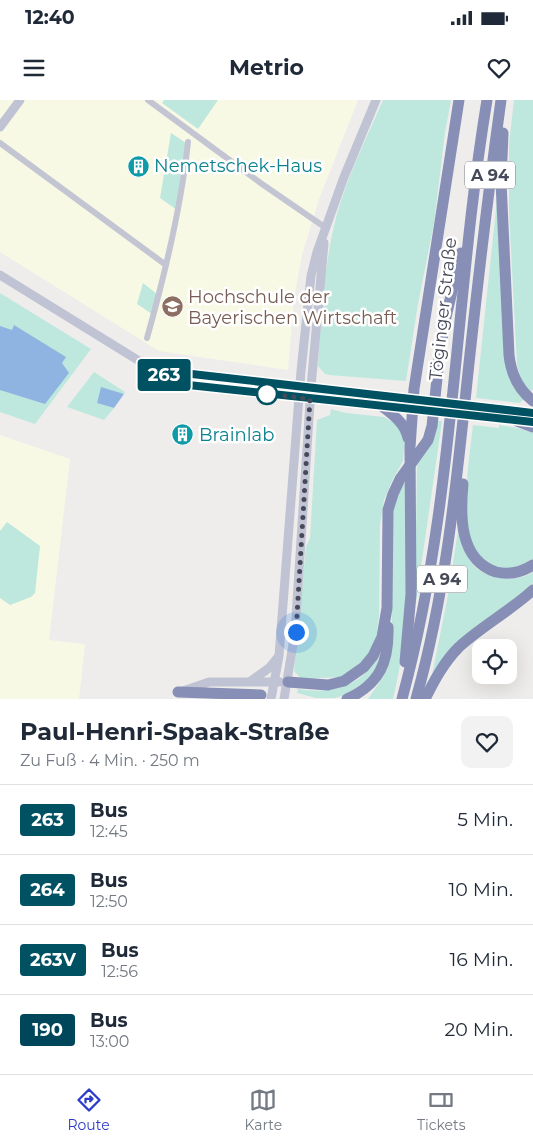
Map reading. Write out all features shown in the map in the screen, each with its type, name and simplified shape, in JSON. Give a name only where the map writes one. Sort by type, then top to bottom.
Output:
[{"type":"highway","points":[[406,686],[404,662],[411,594],[410,447],[414,388],[459,100]]},
{"type":"highway","name":"Töginger Straße","points":[[402,699],[433,548],[458,341],[470,220],[487,100]]},
{"type":"highway","name":"Töginger Straße","points":[[416,699],[433,628],[446,559],[459,458],[487,198],[501,100]]},
{"type":"highway","points":[[508,100],[502,138],[501,182],[509,355],[511,369],[516,382],[533,401]]},
{"type":"highway","points":[[362,699],[380,672],[387,653],[388,510],[392,494],[400,479],[428,440],[432,426],[440,350],[446,316],[470,220]]},
{"type":"highway","points":[[382,406],[406,428],[410,447]]},
{"type":"highway","points":[[517,421],[533,427]]},
{"type":"highway","points":[[459,458],[463,478],[462,519],[465,538],[470,551],[486,567],[501,573],[517,572],[533,565]]},
{"type":"highway","points":[[425,699],[438,674],[458,648],[533,590]]},
{"type":"highway","points":[[288,682],[328,685],[344,681],[352,676],[364,667],[378,648],[388,608]]},
{"type":"highway","points":[[347,699],[360,693],[372,684]]},
{"type":"highway","points":[[178,692],[266,697]]},
{"type":"main road","points":[[0,127],[20,100]]},
{"type":"main road","points":[[266,697],[275,682],[279,656],[300,386],[311,276],[316,252],[376,100]]},
{"type":"main road","points":[[284,699],[296,632],[310,399],[326,228]]},
{"type":"main road","points":[[0,274],[179,384],[382,406],[413,405]]},
{"type":"main road","points":[[163,375],[183,373],[311,387],[413,405],[501,409],[533,413]]},
{"type":"main road","points":[[426,406],[500,419],[533,422]]},
{"type":"main road","points":[[285,582],[299,583]]},
{"type":"main road","points":[[250,682],[269,668],[279,656]]},
{"type":"main road","points":[[178,692],[209,682],[288,682]]},
{"type":"street","points":[[148,100],[262,184],[326,228]]},
{"type":"street","points":[[147,338],[166,266],[183,184],[188,142]]},
{"type":"street","points":[[0,143],[139,244],[166,266]]},
{"type":"shaded area","points":[[0,100],[358,100],[319,199],[302,255],[294,298],[288,370],[159,351],[0,252]]},
{"type":"shaded area","points":[[164,100],[218,100],[198,129],[162,103]]},
{"type":"shaded area","points":[[383,100],[451,100],[434,223],[418,304],[406,381],[329,375],[325,374],[318,366],[326,270],[337,214],[352,171]]},
{"type":"shaded area","points":[[514,100],[533,100],[533,389],[529,393],[522,382],[517,365],[509,211],[509,144]]},
{"type":"shaded area","points":[[171,133],[186,143],[177,210],[160,198]]},
{"type":"shaded area","points":[[497,199],[505,351],[524,398],[520,403],[476,398]]},
{"type":"shaded area","points":[[143,283],[157,294],[152,314],[137,304]]},
{"type":"shaded area","points":[[0,293],[91,349],[35,424],[0,412]]},
{"type":"shaded area","points":[[94,372],[125,392],[124,394],[101,388],[97,403],[114,408],[104,420],[67,407]]},
{"type":"shaded area","points":[[331,409],[346,413],[384,417],[397,425],[405,440],[403,461],[384,500],[380,525],[379,615],[376,642],[364,663],[341,677],[301,679],[294,671],[306,547],[310,538],[317,420],[330,415]]},
{"type":"shaded area","points":[[437,421],[442,421],[415,609],[417,462],[425,453],[430,443]]},
{"type":"shaded area","points":[[473,425],[499,428],[499,425],[533,433],[533,560],[517,567],[506,569],[495,567],[479,558],[472,547],[468,532],[466,494]]},
{"type":"shaded area","points":[[0,435],[70,459],[49,640],[85,644],[79,699],[0,699]]},
{"type":"shaded area","points":[[405,483],[406,592],[403,646],[399,673],[393,699],[368,699],[383,677],[389,664],[392,639],[391,514],[399,490]]},
{"type":"shaded area","points":[[7,522],[40,546],[35,593],[31,597],[10,605],[0,598],[0,531]]},
{"type":"shaded area","points":[[458,530],[468,558],[474,566],[487,574],[494,577],[519,578],[533,572],[533,583],[431,680],[448,595]]},
{"type":"shaded area","points":[[381,653],[374,675],[346,695],[334,698],[316,698],[297,693],[298,689],[324,690],[336,689],[347,685],[366,673]]},
{"type":"water","points":[[14,325],[66,357],[62,363],[69,373],[45,404],[0,390],[0,326],[12,330]]},
{"type":"water","points":[[101,387],[124,394],[114,408],[97,403]]},
{"type":"bus line","name":"263","points":[[533,413],[183,373],[163,375],[179,384],[533,422]]},
{"type":"place","name":"Nemetschek-Haus","points":[[138,166]]},
{"type":"place","name":"Hochschule der Bayerischen Wirtschaft","points":[[172,307]]},
{"type":"place","name":"Brainlab","points":[[183,435]]},
{"type":"route","points":[[267,394],[310,399],[296,632]]}]
